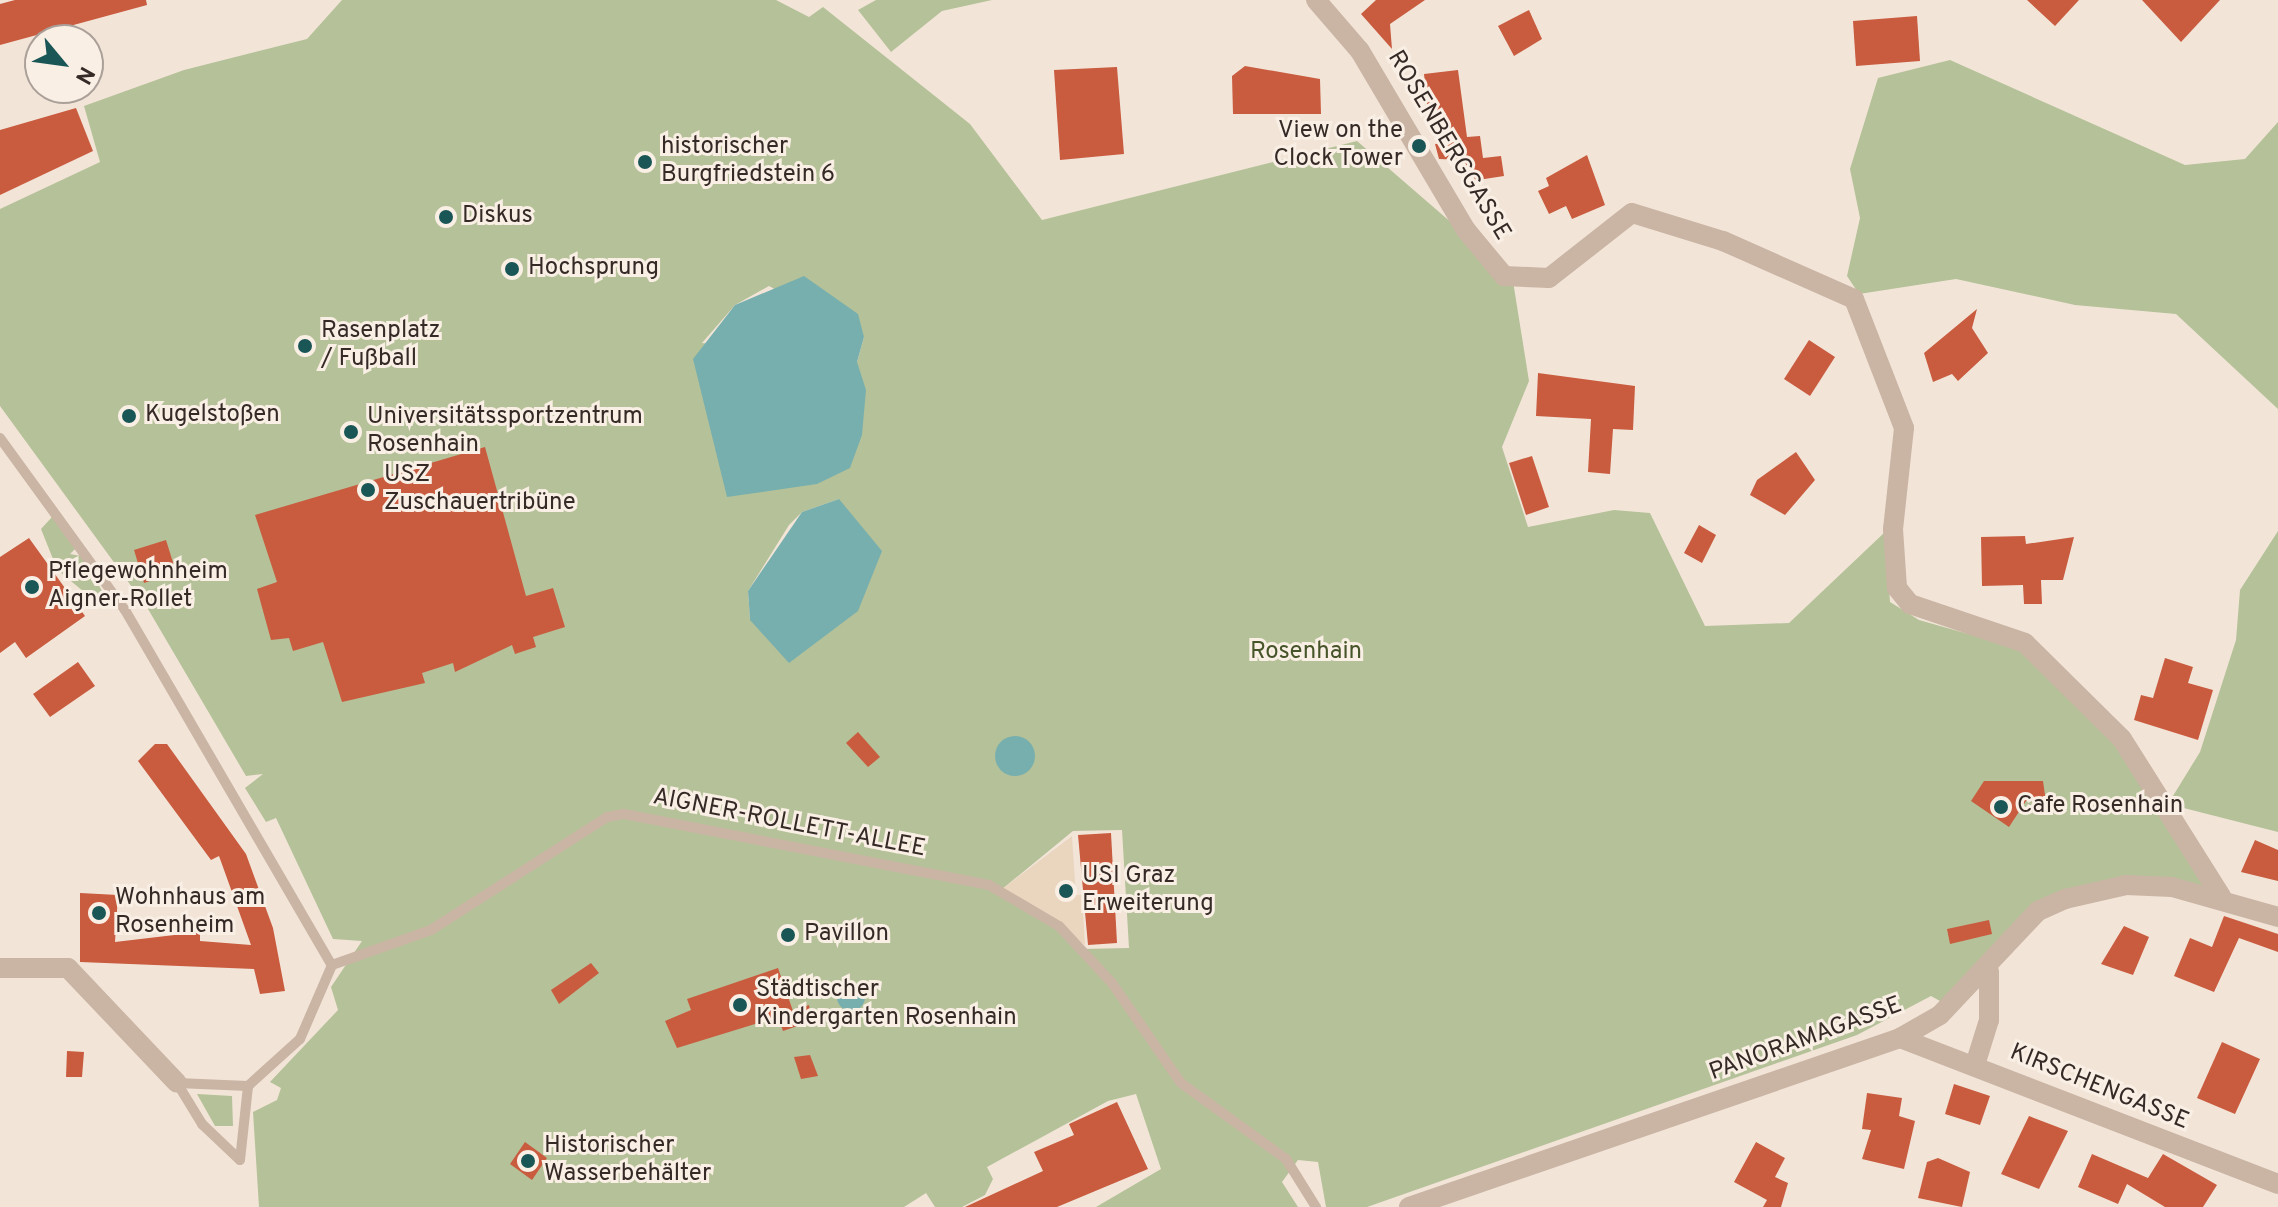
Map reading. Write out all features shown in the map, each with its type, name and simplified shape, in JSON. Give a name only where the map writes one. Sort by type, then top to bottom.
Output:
[{"type":"street","name":"ROSENBERGGASSE","points":[[1316,0],[1360,51],[1466,230],[1504,276],[1549,278],[1632,213],[1723,241],[1854,299],[1904,428],[1893,529],[1897,588],[1910,604],[2025,643],[2122,739],[2221,896]]},
{"type":"street","name":"PANORAMAGASSE","points":[[1409,1207],[1900,1038],[1940,1015],[1989,971],[2038,911],[2065,899],[2126,885],[2221,896],[2278,917]]},
{"type":"street","points":[[0,968],[68,968],[177,1083]]},
{"type":"street","points":[[1975,1065],[1989,1020],[1989,971]]},
{"type":"street","name":"KIRSCHENGASSE","points":[[1900,1038],[2278,1184]]},
{"type":"lane","points":[[0,438],[125,610],[332,965],[300,1039],[248,1086],[240,1160],[202,1124],[177,1083]]},
{"type":"lane","name":"AIGNER-ROLLETT-ALLEE","points":[[332,965],[431,930],[607,817],[624,814],[989,885],[1059,926],[1112,983],[1181,1083],[1300,1174],[1316,1207]]},
{"type":"lane","points":[[177,1083],[248,1086]]},
{"type":"green space","name":"Rosenhain","points":[[342,0],[776,0],[809,17],[823,7],[970,124],[1042,220],[1357,141],[1512,275],[1529,381],[1502,447],[1528,527],[1614,510],[1650,513],[1705,626],[1789,623],[1885,532],[1890,602],[1919,620],[2018,648],[2104,718],[2221,896],[2172,887],[2065,899],[1940,1001],[1931,996],[1857,1035],[1367,1207],[1326,1207],[1318,1162],[1298,1160],[1282,1182],[1298,1207],[1096,1207],[1161,1169],[1136,1094],[1108,1101],[987,1167],[993,1179],[985,1195],[962,1207],[935,1207],[926,1193],[904,1207],[259,1207],[253,1112],[277,1100],[281,1088],[270,1082],[338,1010],[331,987],[362,941],[333,939],[276,818],[266,822],[245,788],[263,774],[246,776],[148,609],[0,406],[0,209],[100,162],[84,106],[104,104],[104,99],[184,70],[307,39]],"holes":[[[769,286],[864,337],[857,362],[702,343],[735,305]],[[839,499],[750,620],[748,591],[789,525],[802,512]],[[1122,830],[1129,948],[1081,949],[1029,902],[1001,890],[1073,831]]]},
{"type":"green space","points":[[876,0],[992,0],[942,11],[891,52],[858,10]]},
{"type":"green space","points":[[1950,60],[2185,165],[2245,159],[2278,122],[2278,409],[2176,314],[2075,305],[1956,279],[1859,294],[1847,276],[1860,218],[1850,169],[1878,78]]},
{"type":"green space","points":[[52,517],[76,548],[70,554],[81,556],[107,599],[95,601],[60,572],[66,560],[53,559],[41,529]]},
{"type":"green space","points":[[2278,531],[2278,832],[2168,804],[2200,752],[2236,640],[2240,590]]},
{"type":"green space","points":[[197,1094],[232,1096],[233,1126],[215,1126]]},
{"type":"shaded area","points":[[1072,836],[1076,895],[1082,895],[1085,945],[1001,890]]},
{"type":"water","points":[[804,276],[858,314],[864,337],[857,362],[866,390],[862,435],[850,468],[817,484],[727,497],[693,359],[735,305]]},
{"type":"water","points":[[839,499],[882,551],[858,611],[789,663],[750,620],[748,591],[802,512]]},
{"type":"water","points":[[1015,736],[1029,742],[1035,756],[1029,770],[1015,776],[1001,770],[995,756],[1001,742]]},
{"type":"water","points":[[851,983],[861,987],[865,997],[861,1007],[851,1011],[841,1007],[837,997],[841,987]]},
{"type":"building","points":[[15,0],[146,0],[147,5],[77,24],[24,24],[24,38],[0,45],[0,4]]},
{"type":"building","points":[[1376,0],[1425,0],[1390,24],[1392,49],[1361,14]]},
{"type":"building","points":[[2027,0],[2079,0],[2055,26]]},
{"type":"building","points":[[2142,0],[2220,0],[2181,42]]},
{"type":"building","points":[[1529,10],[1542,39],[1514,56],[1498,26]]},
{"type":"building","points":[[1917,16],[1920,61],[1856,66],[1853,21]]},
{"type":"building","points":[[1245,66],[1320,79],[1321,114],[1233,114],[1232,76]]},
{"type":"building","points":[[1117,67],[1124,154],[1060,160],[1054,70]]},
{"type":"building","points":[[1458,70],[1467,137],[1480,136],[1483,158],[1501,156],[1504,176],[1465,182],[1462,160],[1439,159],[1435,144],[1447,143],[1442,112],[1428,113],[1424,74]]},
{"type":"building","points":[[76,108],[93,151],[0,195],[0,130]]},
{"type":"building","points":[[1587,155],[1605,205],[1572,219],[1566,206],[1549,214],[1538,191],[1549,186],[1546,178]]},
{"type":"building","points":[[1977,309],[1972,328],[1988,353],[1958,381],[1952,374],[1933,382],[1924,353]]},
{"type":"building","points":[[1809,340],[1835,357],[1810,396],[1784,379]]},
{"type":"building","points":[[1538,373],[1635,386],[1633,430],[1613,429],[1610,474],[1588,472],[1591,419],[1536,416]]},
{"type":"building","name":"Universitätssportzentrum Rosenhain","points":[[485,447],[526,596],[553,588],[565,627],[533,637],[536,647],[515,654],[512,645],[455,672],[453,663],[422,673],[425,683],[342,702],[323,642],[293,651],[289,638],[271,640],[257,589],[277,582],[255,515]]},
{"type":"building","points":[[1796,452],[1815,480],[1785,515],[1750,495],[1757,480]]},
{"type":"building","points":[[1532,456],[1549,507],[1526,515],[1509,463]]},
{"type":"building","points":[[1699,525],[1716,535],[1702,563],[1684,553]]},
{"type":"building","points":[[2025,536],[2026,544],[2074,537],[2063,580],[2041,580],[2042,604],[2024,604],[2023,585],[1982,586],[1981,537]]},
{"type":"building","name":"Pflegewohnheim Aigner-Rollet","points":[[29,538],[85,616],[26,658],[15,642],[0,653],[0,557]]},
{"type":"building","points":[[166,540],[176,572],[144,583],[134,550]]},
{"type":"building","points":[[2165,658],[2193,667],[2188,683],[2213,690],[2198,740],[2134,720],[2141,695],[2153,698]]},
{"type":"building","points":[[78,662],[95,686],[50,717],[33,694]]},
{"type":"building","points":[[858,732],[880,757],[868,767],[846,743]]},
{"type":"building","points":[[155,744],[167,744],[246,854],[273,928],[285,991],[260,994],[254,969],[80,962],[80,893],[118,895],[115,942],[200,932],[200,941],[251,945],[219,856],[211,860],[138,761]]},
{"type":"building","name":"Cafe Rosenhain","points":[[1984,781],[2043,781],[2046,802],[2026,801],[2009,827],[1971,801]]},
{"type":"building","points":[[1111,833],[1117,943],[1088,945],[1078,835]]},
{"type":"building","points":[[2255,840],[2278,850],[2278,881],[2241,872]]},
{"type":"building","points":[[2224,916],[2278,934],[2278,952],[2239,938],[2214,992],[2174,976],[2190,938],[2212,947]]},
{"type":"building","points":[[1989,920],[1992,934],[1950,944],[1947,929]]},
{"type":"building","points":[[2124,926],[2149,937],[2133,975],[2101,964]]},
{"type":"building","points":[[591,963],[599,973],[559,1004],[551,990]]},
{"type":"building","name":"Städtischer Kindergarten Rosenhain","points":[[778,968],[793,1011],[809,1005],[812,1021],[783,1031],[778,1017],[677,1048],[665,1021],[691,1010],[687,999]]},
{"type":"building","points":[[2222,1042],[2260,1059],[2235,1114],[2197,1098]]},
{"type":"building","points":[[67,1051],[84,1052],[82,1077],[66,1077]]},
{"type":"building","points":[[810,1055],[818,1076],[801,1079],[794,1057]]},
{"type":"building","points":[[1954,1084],[1990,1096],[1980,1125],[1945,1114]]},
{"type":"building","points":[[1867,1093],[1902,1098],[1899,1116],[1915,1121],[1904,1169],[1862,1159],[1871,1130],[1862,1129]]},
{"type":"building","points":[[1117,1102],[1148,1169],[1057,1207],[965,1207],[1043,1171],[1034,1152],[1074,1135],[1069,1124]]},
{"type":"building","points":[[2029,1116],[2068,1131],[2039,1189],[2001,1174]]},
{"type":"building","name":"Historischer Wasserbehälter","points":[[525,1142],[547,1158],[532,1180],[510,1164]]},
{"type":"building","points":[[1756,1142],[1785,1158],[1775,1177],[1788,1183],[1781,1207],[1763,1207],[1767,1200],[1734,1182]]},
{"type":"building","points":[[2092,1154],[2148,1178],[2163,1154],[2217,1185],[2203,1207],[2165,1207],[2127,1184],[2118,1204],[2078,1187]]},
{"type":"building","points":[[1938,1158],[1970,1172],[1962,1207],[1918,1198],[1927,1162]]},
{"type":"place","name":"View on the Clock Tower","points":[[1419,146]]},
{"type":"place","name":"historischer Burgfriedstein 6","points":[[645,162]]},
{"type":"place","name":"Diskus","points":[[446,217]]},
{"type":"place","name":"Hochsprung","points":[[512,269]]},
{"type":"place","name":"Rasenplatz / Fußball","points":[[305,346]]},
{"type":"place","name":"Kugelstoßen","points":[[129,416]]},
{"type":"place","name":"Universitätssportzentrum Rosenhain","points":[[351,432]]},
{"type":"place","name":"USZ Zuschauertribüne","points":[[368,490]]},
{"type":"place","name":"Pflegewohnheim Aigner-Rollet","points":[[32,587]]},
{"type":"place","name":"Cafe Rosenhain","points":[[2001,807]]},
{"type":"place","name":"USI Graz Erweiterung","points":[[1066,891]]},
{"type":"place","name":"Wohnhaus am Rosenheim","points":[[99,913]]},
{"type":"place","name":"Pavillon","points":[[788,935]]},
{"type":"place","name":"Städtischer Kindergarten Rosenhain","points":[[740,1005]]},
{"type":"place","name":"Historischer Wasserbehälter","points":[[528,1161]]}]
